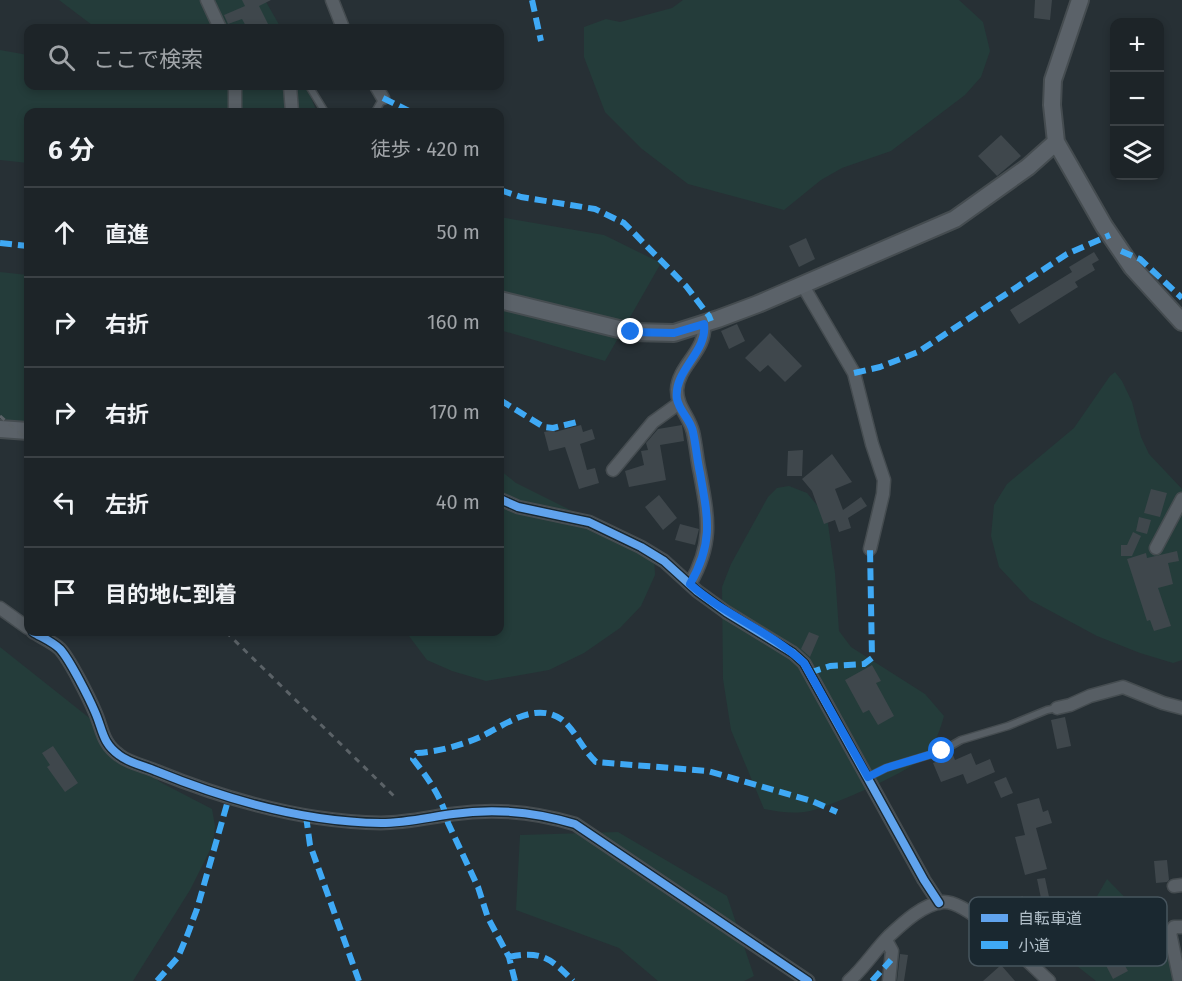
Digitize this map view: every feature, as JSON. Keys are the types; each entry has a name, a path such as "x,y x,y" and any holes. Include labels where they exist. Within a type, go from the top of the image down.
{"street":[{"path":"207,0 218,24"},
{"path":"332,0 341,24"},
{"path":"1080,0 1053,80 1052,105 1056,142 1104,226 1132,267 1182,322"},
{"path":"235,90 235,108"},
{"path":"290,90 292,108"},
{"path":"378,90 382,98"},
{"path":"504,301 631,332 674,333 758,304 955,219 1019,174 1056,142"},
{"path":"802,284 854,374 884,480 885,488 870,549"},
{"path":"690,584 705,550 708,531 707,512 693,431 678,404 677,386 703,340 704,324"},
{"path":"613,470 653,422 678,404"},
{"path":"0,429 24,431"},
{"path":"1156,548 1182,499"},
{"path":"504,501 518,507 597,525 641,547 664,561 726,612 793,653 804,663 939,903"},
{"path":"0,608 24,625"},
{"path":"40,636 60,648 88,697 105,743 120,756 176,779 239,800 297,815 382,823 456,813 511,812 555,818 575,824 808,981"},
{"path":"1057,708 1123,687 1182,708"},
{"path":"849,981 886,940 921,910 947,902 969,913"},
{"path":"1180,981 1170,933 1174,927 1182,927"},
{"path":"886,940 892,951 889,981"},
{"path":"1032,966 1048,981"}],"lane":[{"path":"311,90 323,108"},
{"path":"377,108 382,98"},
{"path":"868,777 886,768 942,751 969,737 1057,708"}],"green space":[{"path":"59,0 265,0 279,24 91,24"},
{"path":"683,0 959,0 983,22 990,51 981,77 965,95 891,151 842,168 821,180 784,210 688,184 642,149 605,112 584,57 584,27 606,19 620,22 672,8"},
{"path":"0,50 24,54 24,90 308,90 315,108 24,108 24,163 0,160"},
{"path":"504,218 604,235 661,263 605,361 504,331"},
{"path":"0,272 24,275 24,425 0,417"},
{"path":"1115,372 1132,402 1141,437 1149,454 1182,489 1182,660 1173,663 1097,636 1030,600 999,567 991,536 994,505 1007,484 1074,428"},
{"path":"504,473 516,483 654,552 655,575 641,606 620,628 584,653 549,670 486,681 452,671 427,660 409,636 504,636"},
{"path":"789,486 807,493 827,517 835,573 839,631 851,647 925,694 944,716 933,745 919,761 890,778 853,795 821,808 798,812 764,809 731,730 723,679 722,587 731,564 768,497 777,488"},
{"path":"0,647 97,724 124,753 160,782 212,809 215,826 213,844 190,890 133,981 0,981"},
{"path":"618,832 727,896 754,976 744,981 658,981 619,948 516,910 520,835"},
{"path":"1107,879 1125,897 1097,897"},
{"path":"1167,941 1182,956 1182,981 1096,981 1077,966 1167,966"}],"building":[{"path":"242,0 271,0 259,6 268,24 245,24 242,19 228,24 224,15 245,6"},
{"path":"1035,0 1052,0 1050,20 1034,18"},
{"path":"1001,135 1021,156 997,176 978,156"},
{"path":"806,238 815,259 799,267 789,246"},
{"path":"1094,252 1099,260 1092,264 1095,270 1075,282 1078,287 1019,324 1010,310 1072,272 1069,267"},
{"path":"737,324 745,341 729,349 721,331"},
{"path":"770,333 802,366 785,382 768,365 760,372 745,358"},
{"path":"581,425 583,432 592,429 595,439 580,444 587,470 595,468 599,483 579,489 565,447 549,451 544,432 554,430 555,432"},
{"path":"682,425 684,441 660,445 666,480 629,487 625,471 644,465 641,451 648,450 646,443 658,429"},
{"path":"803,450 802,476 787,476 788,451"},
{"path":"832,454 852,482 835,489 843,510 861,497 867,506 848,518 851,528 839,532 835,520 824,524 812,491 802,479"},
{"path":"1151,489 1167,493 1160,517 1144,513"},
{"path":"659,495 677,518 663,530 645,507"},
{"path":"1139,517 1151,520 1147,534 1136,531"},
{"path":"680,524 699,529 695,545 675,540"},
{"path":"1133,532 1141,536 1132,556 1121,556 1121,545 1127,545"},
{"path":"1177,551 1179,561 1168,563 1173,584 1158,588 1171,626 1154,631 1150,620 1147,621 1127,559 1146,553 1147,558"},
{"path":"809,632 819,636 810,657 801,649"},
{"path":"872,665 881,681 876,683 894,716 878,725 869,710 863,713 845,680"},
{"path":"1065,717 1071,746 1057,749 1051,720"},
{"path":"53,746 78,783 65,792 47,767 50,765 42,753"},
{"path":"971,753 976,765 990,759 995,772 967,784 963,774 941,782 933,763 953,755 955,760"},
{"path":"1006,777 1013,793 1001,798 994,782"},
{"path":"1039,798 1043,812 1048,810 1052,823 1036,828 1047,869 1025,875 1015,837 1025,835 1017,804"},
{"path":"1167,860 1169,880 1156,883 1154,861"},
{"path":"1045,878 1049,897 1041,897 1037,879"},
{"path":"900,954 908,955 904,981 897,981"},
{"path":"1002,966 1015,981 983,981"},
{"path":"1106,966 1125,966 1128,971 1113,979"}],"railway":[{"path":"0,416 24,437"},
{"path":"230,636 396,798"}],"marked path":[{"path":"532,0 541,41"},
{"path":"383,98 403,108"},
{"path":"504,191 521,197 595,209 624,223 686,286 711,321"},
{"path":"854,373 880,367 918,352 1067,254 1110,235"},
{"path":"0,243 24,246"},
{"path":"1121,251 1140,259 1182,298"},
{"path":"504,402 544,427 553,428 577,422"},
{"path":"809,673 830,666 864,664 872,658 870,549"},
{"path":"515,981 509,957 488,918 478,887 448,823 439,797 413,759 417,753 441,750 465,743 519,717 540,713 551,714 566,723 596,762 708,771 812,801 837,812"},
{"path":"157,981 178,957 187,936 229,797"},
{"path":"306,816 310,845 359,981"},
{"path":"509,957 530,955 545,958 559,967 573,981"},
{"path":"872,981 891,960"}],"cycle path":[{"path":"504,501 518,507 589,522 641,547 664,561 697,591 726,612 793,653 804,663 939,903"},
{"path":"40,636 54,644 64,654 95,712 106,741 113,750 127,760 238,800 323,819 390,823 468,812 499,811 530,814 575,824 808,981"}],"route":[{"path":"631,332 674,333 704,324 703,340 677,386 677,401 693,431 707,512 708,531 705,550 690,584 726,612 793,653 804,663 868,777 886,768 942,751"}]}
